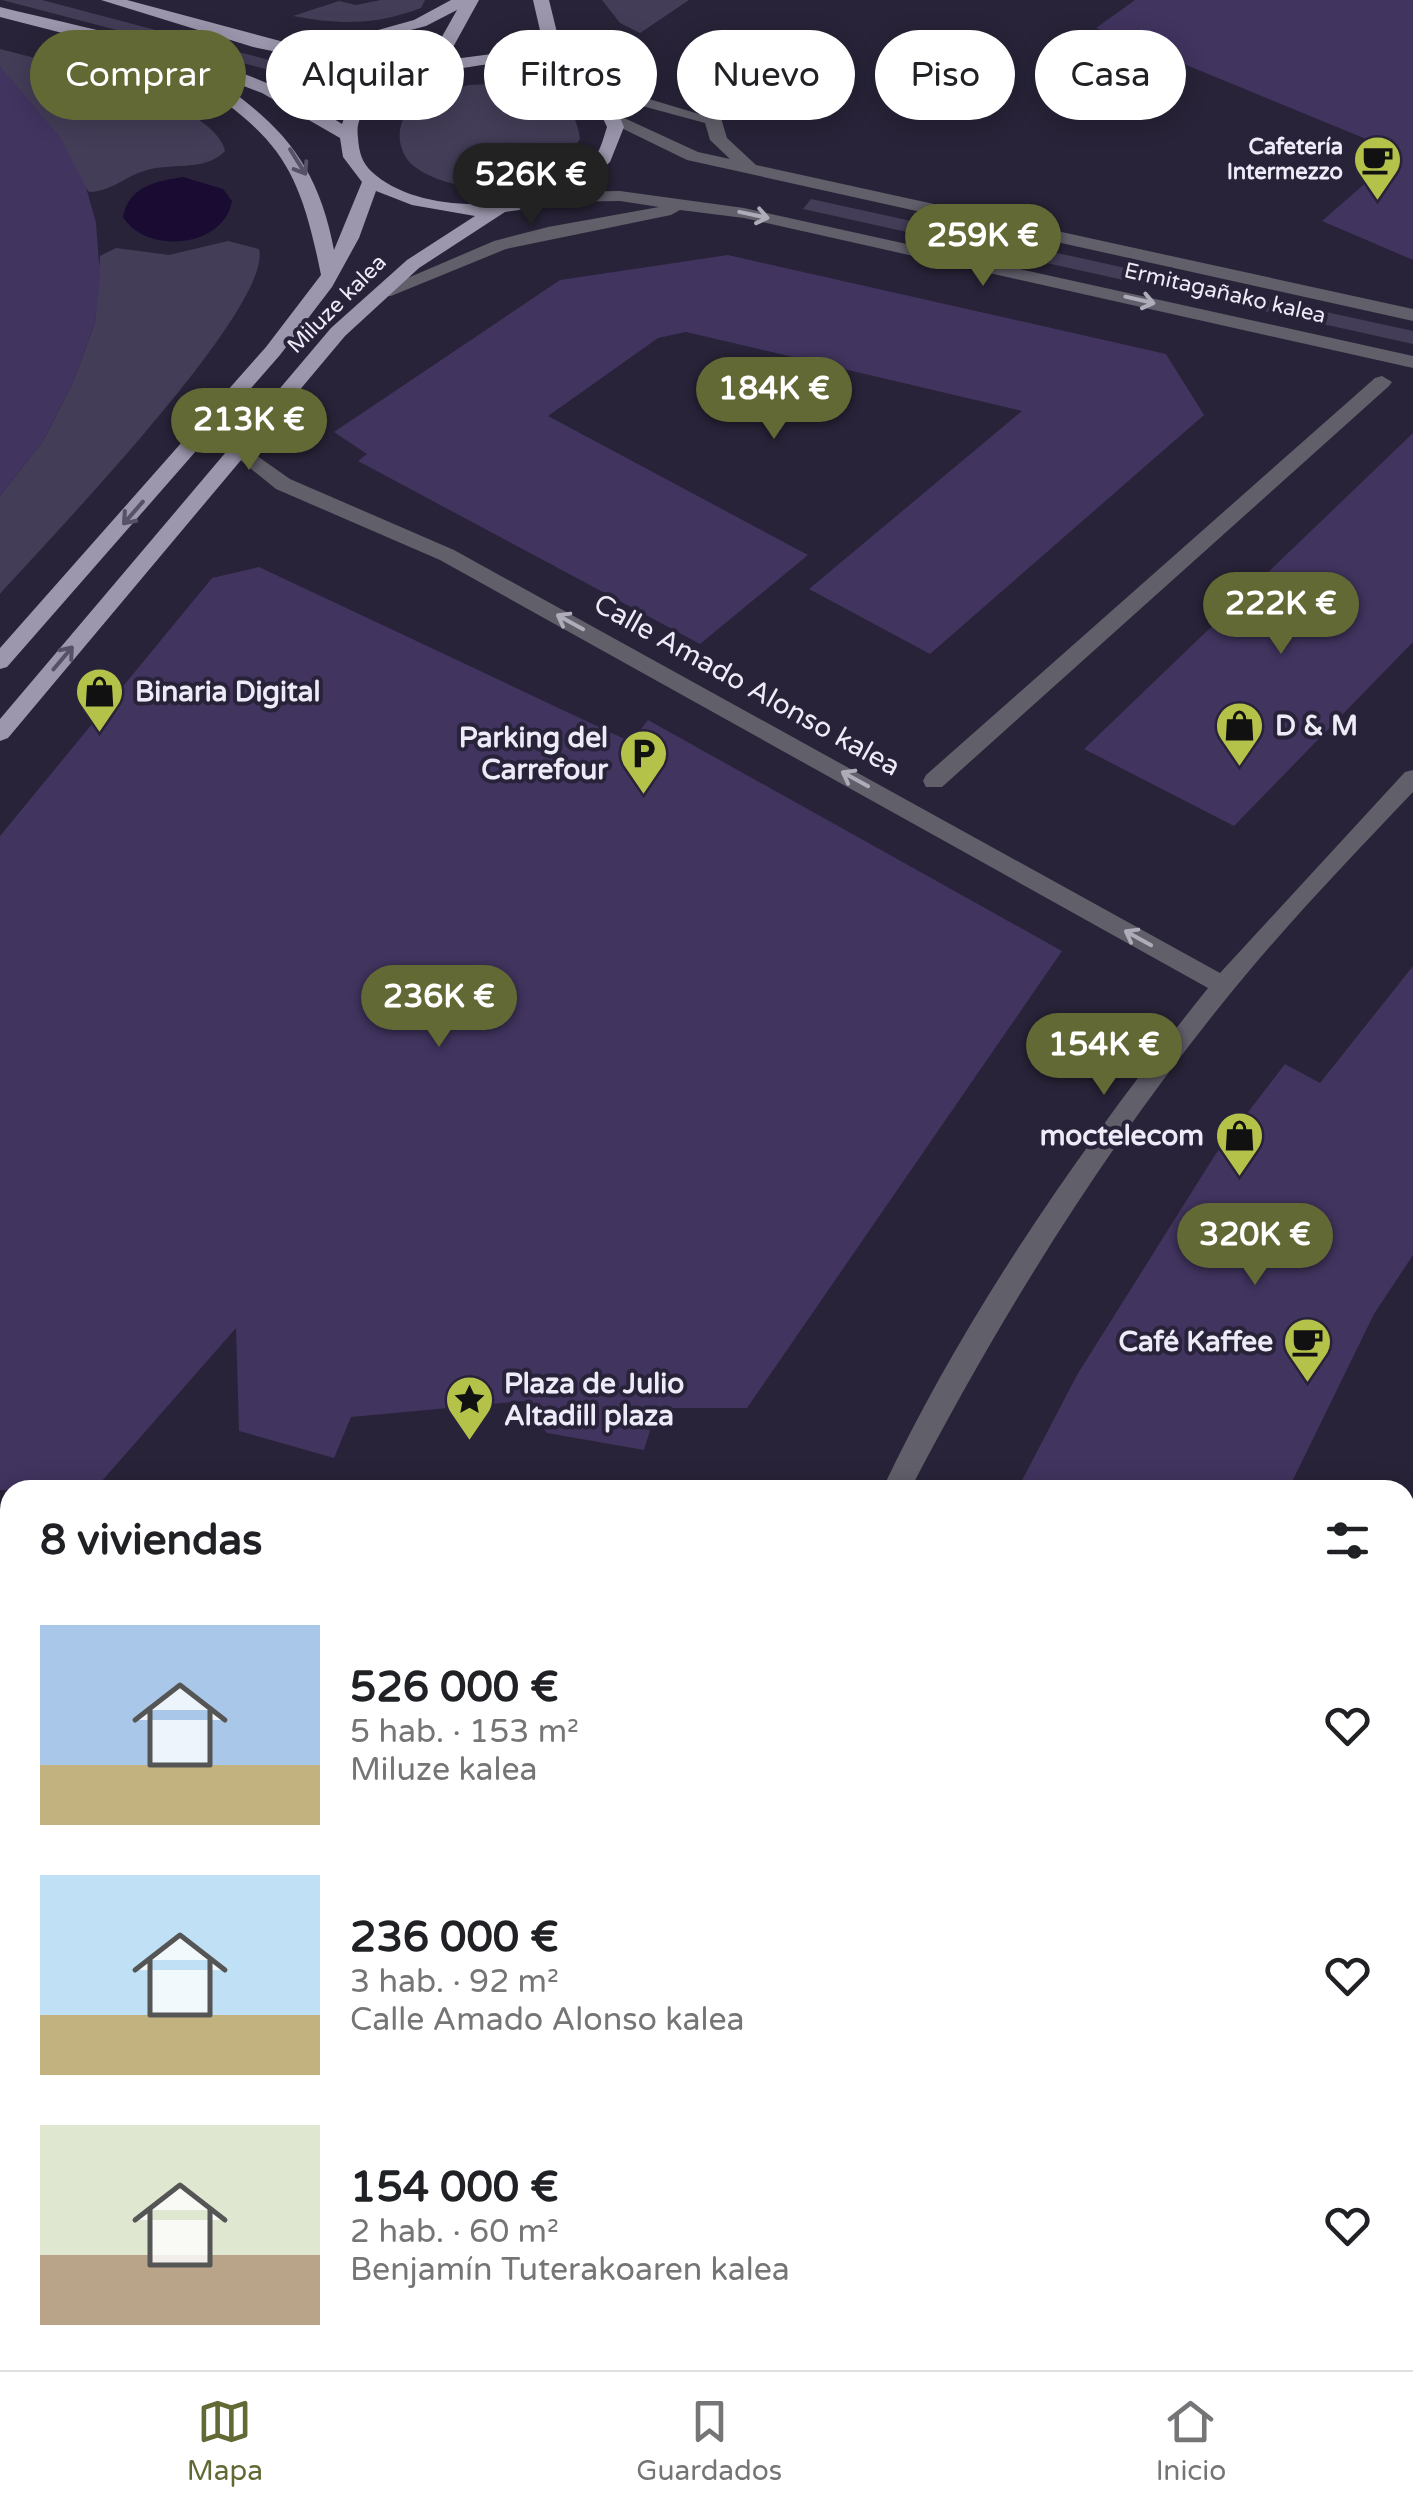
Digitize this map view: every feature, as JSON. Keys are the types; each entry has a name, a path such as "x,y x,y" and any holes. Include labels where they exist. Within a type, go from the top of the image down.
{"main road":[{"path":"109,0 128,2 266,45"},
{"path":"396,30 420,24 467,0"},
{"path":"450,30 467,0"},
{"path":"542,0 549,30"},
{"path":"0,12 66,30"},
{"path":"246,81 321,114 347,135"},
{"path":"246,108 278,135 298,160 310,184 330,275"},
{"path":"352,120 347,135 352,159 371,181 427,205 498,209 553,197 588,178 610,156 616,120"},
{"name":"Miluze kalea","path":"0,662 273,351 330,275 350,238 371,181"},
{"name":"Miluze kalea","path":"0,733 338,332 414,264 498,209"}],"street":[{"name":"Ermitagañako kalea","path":"616,120 693,156 1413,315"},
{"path":"713,120 719,140 751,170"},
{"name":"Ermitagañako kalea","path":"553,197 620,196 694,206 897,246 1413,362"},
{"path":"384,292 500,245 548,232 694,206"},
{"path":"934,781 1382,382"},
{"name":"Calle Amado Alonso kalea","path":"238,448 282,484 465,565 1223,986"},
{"path":"901,1480 956,1372 1073,1186 1223,986 1413,778"}],"shaded area":[{"path":"2,0 42,0 156,30 116,30"},
{"path":"381,0 425,0 421,8 373,20 342,22 293,16 339,1 356,5"},
{"path":"602,0 689,0 644,30 620,23"},
{"path":"0,49 30,57 30,103 17,89 0,75"},
{"path":"246,54 266,59 266,69 246,64"},
{"path":"484,85 484,120 575,120 580,139 566,156 526,179 480,186 435,178 407,159 400,128 403,120 464,120 464,86"},
{"path":"43,120 197,120 215,133 225,151 207,162 152,169 89,192"},
{"path":"183,177 223,189 232,201 226,217 215,229 200,237 165,241 134,229 123,217 137,192"},
{"path":"811,199 1413,331 1413,344 803,209"},
{"path":"228,241 259,249 254,278 231,320 153,423 0,594 0,496 43,441 73,382 95,323 100,256 116,248 169,255"}],"building":[{"path":"1135,0 1413,0 1413,260 1322,221 1400,153 1186,65 1186,30 1096,28"},
{"path":"0,66 30,102 30,120 46,120 60,137 86,187 96,223 100,277 95,323 73,382 43,441 0,496"},
{"path":"728,255 1166,354 1204,415 930,654 809,589 1022,411 686,332 658,338 548,416 808,555 700,644 358,461 367,454 334,432 560,280"},
{"path":"1413,433 1413,642 1234,826 1084,749"},
{"path":"259,567 631,742 648,720 1062,951 747,1408 657,1408 644,1450 547,1433 523,1401 351,1417 334,1458 239,1431 236,1328 103,1480 0,1480 0,836 212,578"},
{"path":"1413,966 1413,1255 1374,1314 1293,1480 1022,1480 1077,1375 1215,1155 1285,1064 1320,1083"}],"place":[{"name":"Cafetería Intermezzo","path":"1378,202"},
{"name":"Binaria Digital","path":"100,734"},
{"name":"D & M","path":"1240,768"},
{"name":"Parking del Carrefour","path":"643,796"},
{"name":"moctelecom","path":"1239,1178"},
{"name":"Café Kaffee","path":"1308,1384"},
{"name":"Plaza de Julio Altadill plaza","path":"469,1442"}]}
